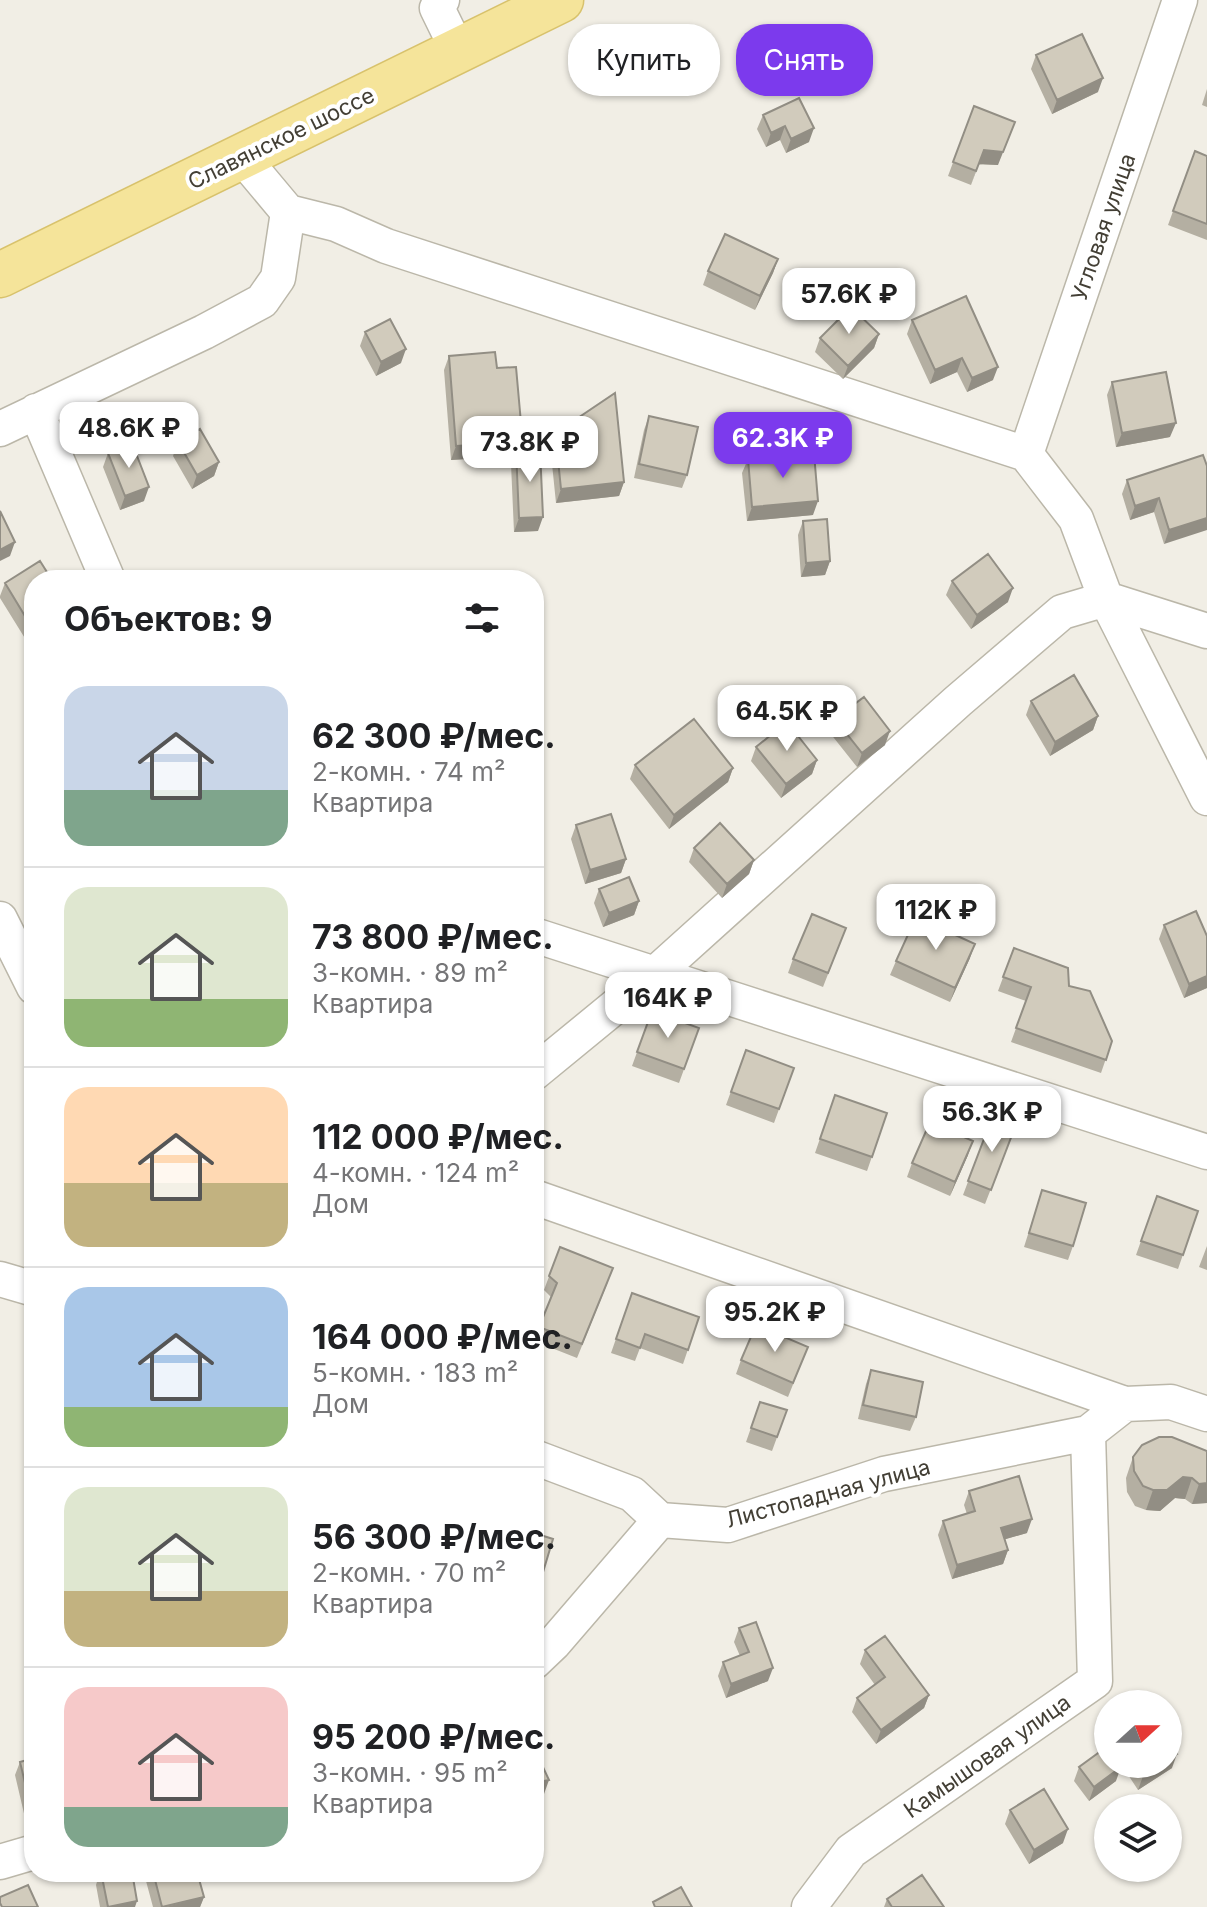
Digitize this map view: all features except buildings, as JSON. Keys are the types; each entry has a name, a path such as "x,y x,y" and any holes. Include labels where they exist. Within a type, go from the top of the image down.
{"main road":[{"name":"Славянское шоссе","path":"0,275 561,0"}],"street":[{"path":"442,0 437,8 458,51"},
{"name":"Угловая улица","path":"1026,454 1180,0"},
{"path":"242,157 288,212 336,224 386,246 1026,454 1076,519 1106,599 1207,798"},
{"path":"0,429 262,301 278,278 288,212"},
{"path":"36,411 104,570"},
{"path":"544,1065 656,973 958,701 1062,612 1106,599 1207,631"},
{"path":"0,919 24,967"},
{"path":"544,938 1207,1152"},
{"path":"544,1201 1125,1404 1171,1402 1207,1414"},
{"path":"0,1279 24,1286"},
{"name":"Листопадная улица","path":"660,1520 728,1525 884,1474 1088,1433 1125,1404"},
{"name":"Камышовая улица","path":"809,1907 851,1851 1095,1681 1088,1433"},
{"path":"544,1461 632,1494 660,1520 544,1652"},
{"path":"0,1862 24,1855"}]}
